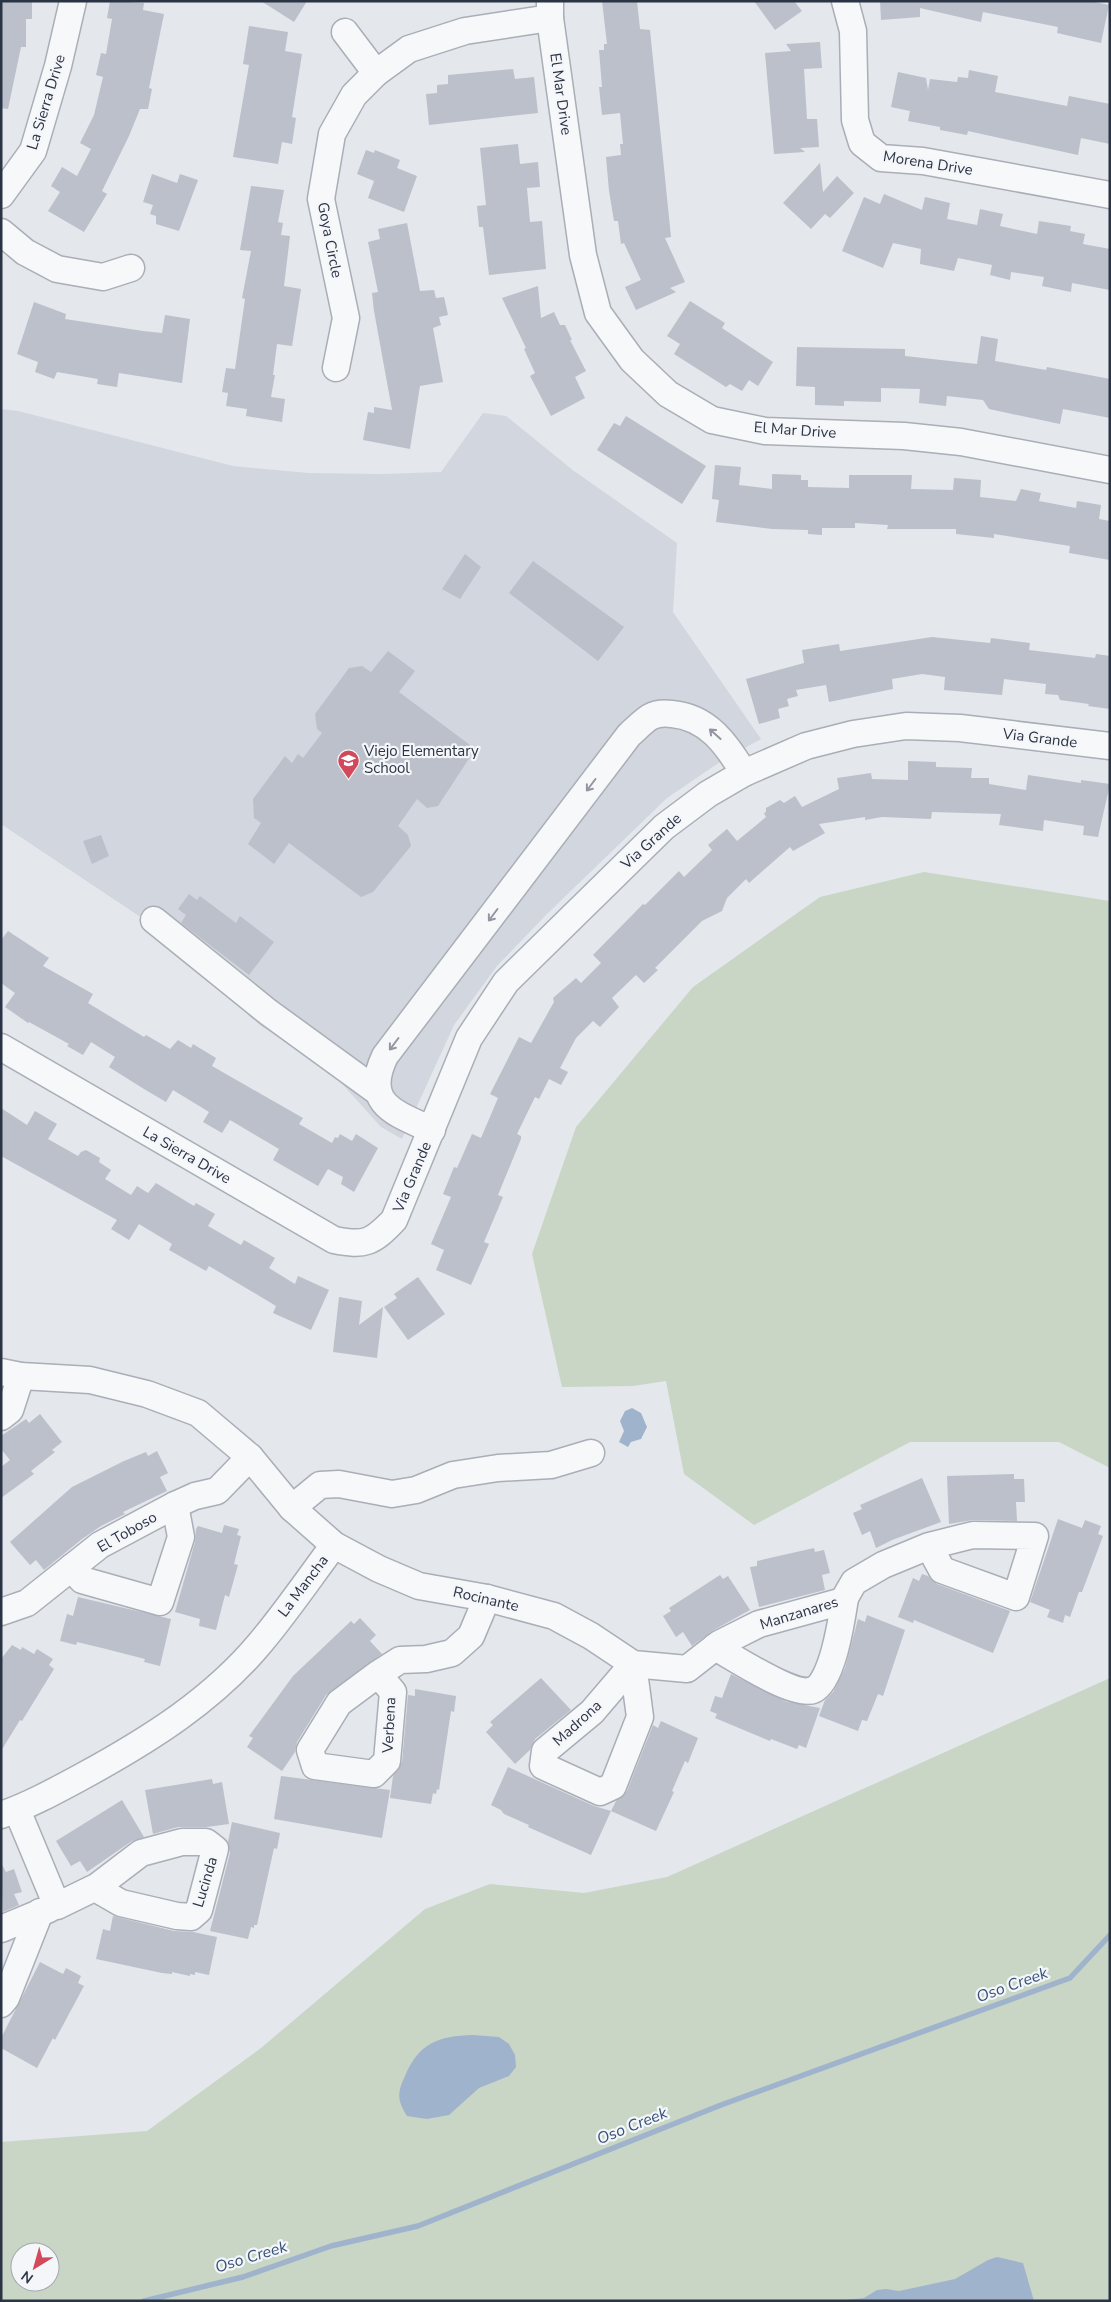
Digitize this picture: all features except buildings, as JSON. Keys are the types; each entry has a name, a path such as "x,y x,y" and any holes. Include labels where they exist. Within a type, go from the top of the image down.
{"street":[{"name":"La Sierra Drive","path":"1,195 33,151 58,66 73,1"},
{"name":"Morena Drive","path":"845,1 853,31 856,120 862,143 881,158 923,161 1110,195"},
{"name":"Goya Circle","path":"336,368 346,318 321,199 332,134 354,95 376,73 408,49 465,31 550,9"},
{"name":"El Mar Drive","path":"550,9 584,255 598,313 632,360 668,394 712,420 766,431 904,436 961,442 1110,470"},
{"path":"345,32 376,73"},
{"path":"1,232 25,252 57,269 103,276 130,268"},
{"path":"432,1130 388,1108 382,1102 378,1092 379,1068 385,1056 629,735 650,717 660,713 687,716 701,722 716,734 730,749 744,773"},
{"name":"Via Grande","path":"378,1238 394,1220 469,1038 506,982 664,827 708,794 744,773 806,746 853,734 906,726 960,728 1110,746"},
{"path":"154,920 268,1012 378,1092"},
{"name":"La Sierra Drive","path":"1,1047 334,1240 356,1244 378,1238"},
{"path":"1,1417 10,1410 11,1374"},
{"name":"La Mancha","path":"9,1812 117,1757 167,1726 216,1688 261,1642 334,1545 292,1508 250,1457 198,1413 147,1394 90,1380 11,1374"},
{"path":"292,1508 320,1485 339,1484 392,1494 416,1490 453,1475 498,1468 551,1465 591,1453"},
{"name":"El Toboso","path":"2,1616 27,1603 100,1545 175,1505 195,1496 216,1491 250,1457"},
{"path":"72,1567 82,1580 160,1602 181,1537 175,1505"},
{"name":"Rocinante","path":"334,1545 379,1569 419,1586 487,1598 554,1616 591,1636 633,1664"},
{"name":"Manzanares","path":"633,1664 687,1669 716,1647 759,1624 843,1602 854,1582 883,1565 929,1546"},
{"path":"378,1674 400,1660 426,1659 452,1653 471,1636 487,1598"},
{"path":"716,1647 765,1676 800,1691 813,1690 823,1681 839,1638 845,1598"},
{"name":"Madrona","path":"633,1664 640,1717 613,1786 600,1792 543,1766 546,1751 592,1712 633,1664"},
{"path":"1,2004 6,1998 49,1909 9,1812"},
{"path":"1,1929 95,1888"}],"shaded area":[{"name":"Viejo Elementary School","path":"1,409 18,411 233,466 308,473 382,474 441,472 483,413 506,416 574,471 677,543 673,612 761,739 723,760 667,798 548,913 497,966 454,1025 402,1139 381,1127 327,1067 261,1026 248,1015 251,1007 151,924 1,824"}],"green space":[{"path":"924,872 1110,901 1110,1468 1059,1442 910,1442 754,1525 684,1474 666,1381 633,1386 562,1387 532,1254 576,1127 693,987 820,897"},
{"path":"1110,1678 1110,2301 1,2301 1,2142 147,2131 261,2048 425,1909 490,1884 584,1893 667,1877"}],"water":[{"path":"632,1408 641,1413 647,1427 641,1439 631,1442 628,1447 619,1442 624,1431 620,1421 625,1411"},
{"path":"473,2035 499,2037 509,2044 515,2055 516,2067 509,2076 479,2088 449,2115 427,2119 407,2116 401,2106 399,2092 405,2076 417,2056 423,2049 440,2040"},
{"path":"997,2257 1023,2263 1034,2301 835,2301 864,2298 877,2290 899,2291 955,2279 988,2260"}],"waterway":[{"name":"Oso Creek","path":"144,2301 243,2277 331,2246 418,2226 721,2105 1070,1978 1110,1935"}],"place":[{"name":"Viejo Elementary School","path":"348,779"}]}
